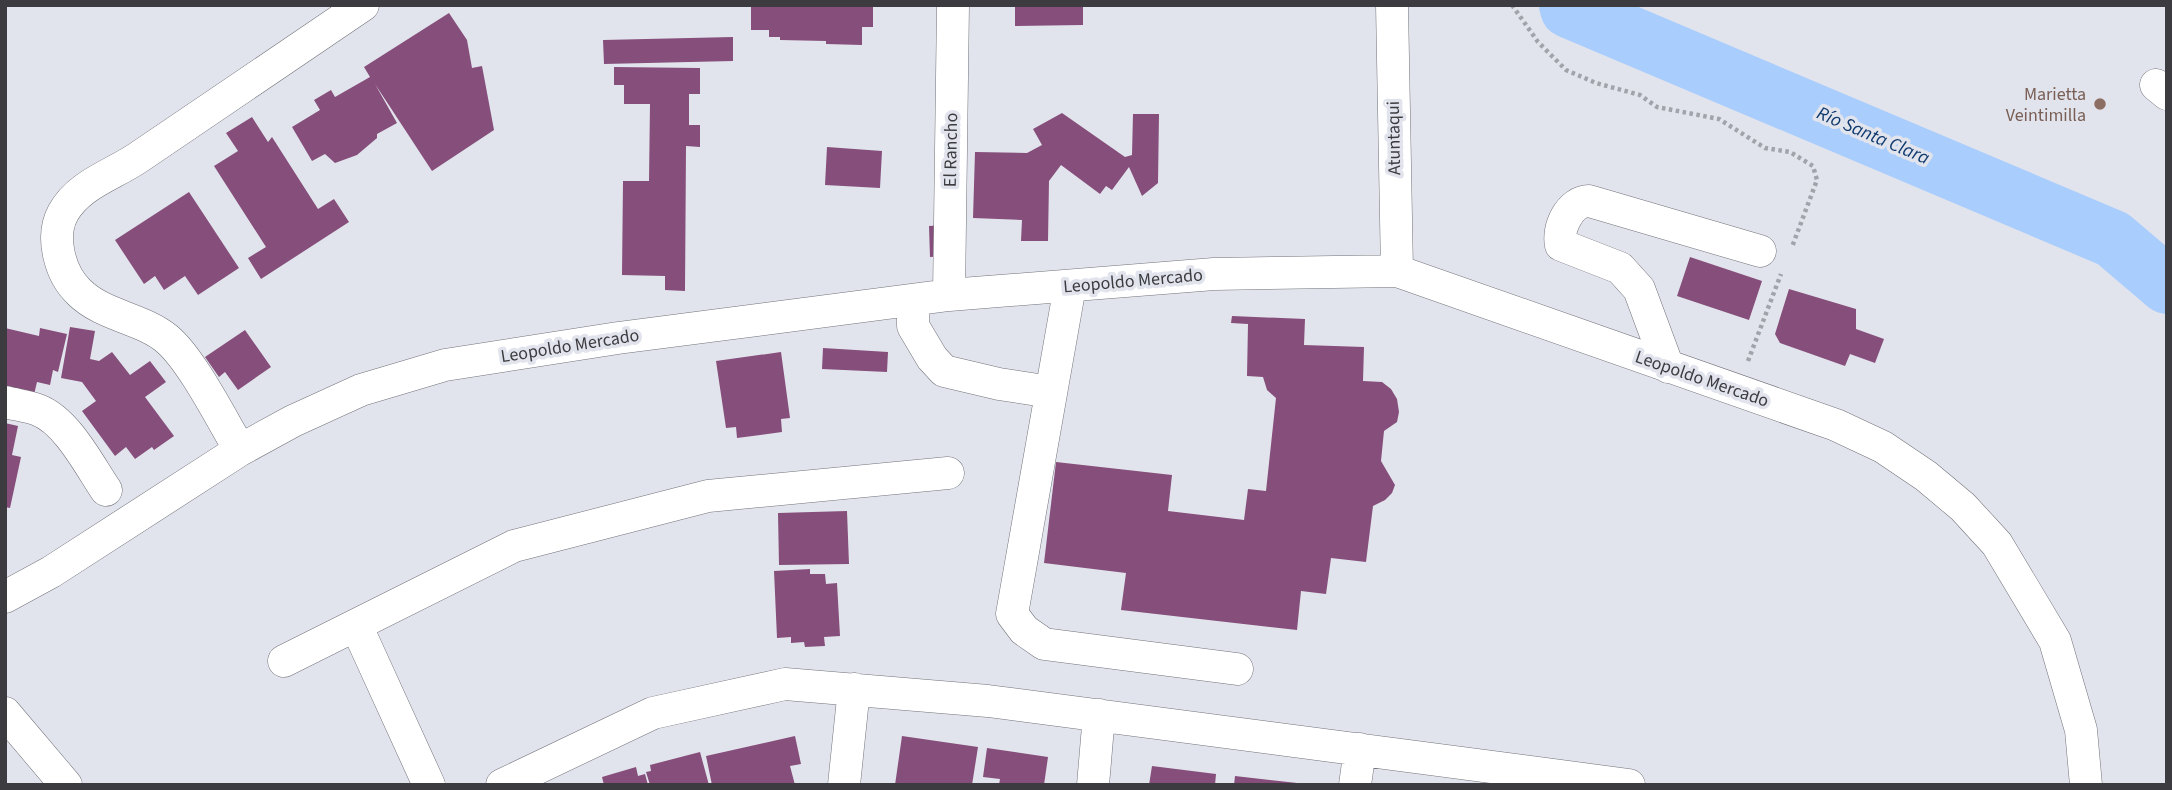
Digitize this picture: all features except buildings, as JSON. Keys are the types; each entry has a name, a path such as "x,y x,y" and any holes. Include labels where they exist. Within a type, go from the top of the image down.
{"street":[{"path":"240,450 187,363 167,339 100,307 78,292 63,269 56,241 58,225 63,212 85,189 133,161 363,5"},
{"name":"El Rancho","path":"949,295 953,5"},
{"name":"Atuntaqui","path":"1392,5 1397,271"},
{"path":"1668,367 1639,289 1631,279 1620,268 1561,246 1559,238 1570,209 1578,203 1589,201 1778,257"},
{"name":"Leopoldo Mercado","path":"5,597 51,572 240,450 293,421 361,390 445,365 618,338 949,295 1213,274 1397,271 1836,425 1883,447 1927,476 1963,507 1997,544 2055,641 2081,730 2086,785"},
{"path":"1070,286 1012,614 1024,629 1044,644 1237,669"},
{"path":"913,300 913,326 932,358 944,371 999,384 1051,392"},
{"path":"5,402 38,410 52,417 65,430 106,490"},
{"path":"284,661 514,546 708,496 948,473"},
{"path":"356,625 429,785"},
{"path":"502,785 653,713 785,684 988,701 1624,784"},
{"path":"844,785 854,689"},
{"path":"5,713 66,785"},
{"path":"1093,785 1100,715"},
{"path":"1355,785 1360,749"}],"path":[{"path":"1512,5 1538,42 1566,70 1596,83 1640,95 1657,107 1719,119 1765,148 1790,152 1813,166 1817,180 1778,257 1737,391"}],"waterway":[{"name":"Río Santa Clara","path":"1568,5 1569,9 2113,239 2167,285"}],"place":[{"name":"Marietta Veintimilla","path":"2100,104"}]}
